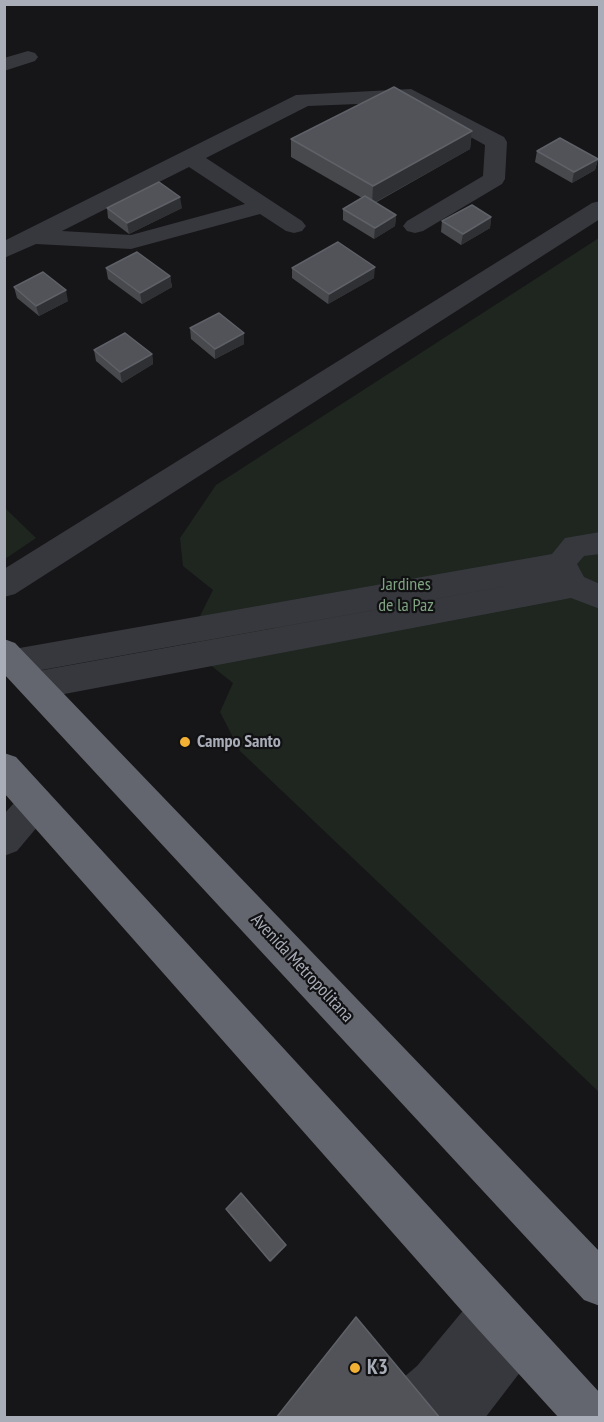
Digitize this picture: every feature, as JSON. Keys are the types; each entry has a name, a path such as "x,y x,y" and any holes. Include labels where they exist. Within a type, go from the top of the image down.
{"highway":[{"name":"Avenida Metropolitana","path":"19,666 600,1284"},
{"path":"4,768 591,1418"}],"street":[{"path":"4,65 28,57"},
{"path":"4,251 304,100 411,95 496,142 494,179 415,226"},
{"path":"190,157 294,226"},
{"path":"33,237 131,242 264,206"},
{"path":"4,585 600,208"},
{"path":"19,666 578,582 565,556 576,546 600,543"},
{"path":"4,840 36,803"},
{"path":"391,1418 505,1324"},
{"path":"455,1418 505,1324"}],"green space":[{"name":"Jardines de la Paz","path":"599,238 599,1092 240,751 220,712 233,683 199,656 193,630 213,590 183,566 180,538 216,485"},
{"path":"5,508 36,538 4,559"}],"building":[{"path":"394,87 472,131 373,186 291,139"},
{"path":"560,138 598,159 574,172 537,151"},
{"path":"159,182 180,197 127,223 107,208"},
{"path":"365,196 396,215 375,228 343,209"},
{"path":"472,205 491,217 463,234 442,221"},
{"path":"338,242 375,267 329,294 292,268"},
{"path":"137,252 170,276 140,293 106,268"},
{"path":"43,272 66,290 36,306 14,287"},
{"path":"219,313 244,333 215,349 190,328"},
{"path":"125,333 152,354 120,372 94,350"},
{"path":"241,1193 286,1245 270,1261 226,1209"},
{"name":"K3","path":"356,1317 440,1418 276,1418"}],"place":[{"name":"Campo Santo","path":"185,742"},
{"name":"K3","path":"355,1368"}]}
